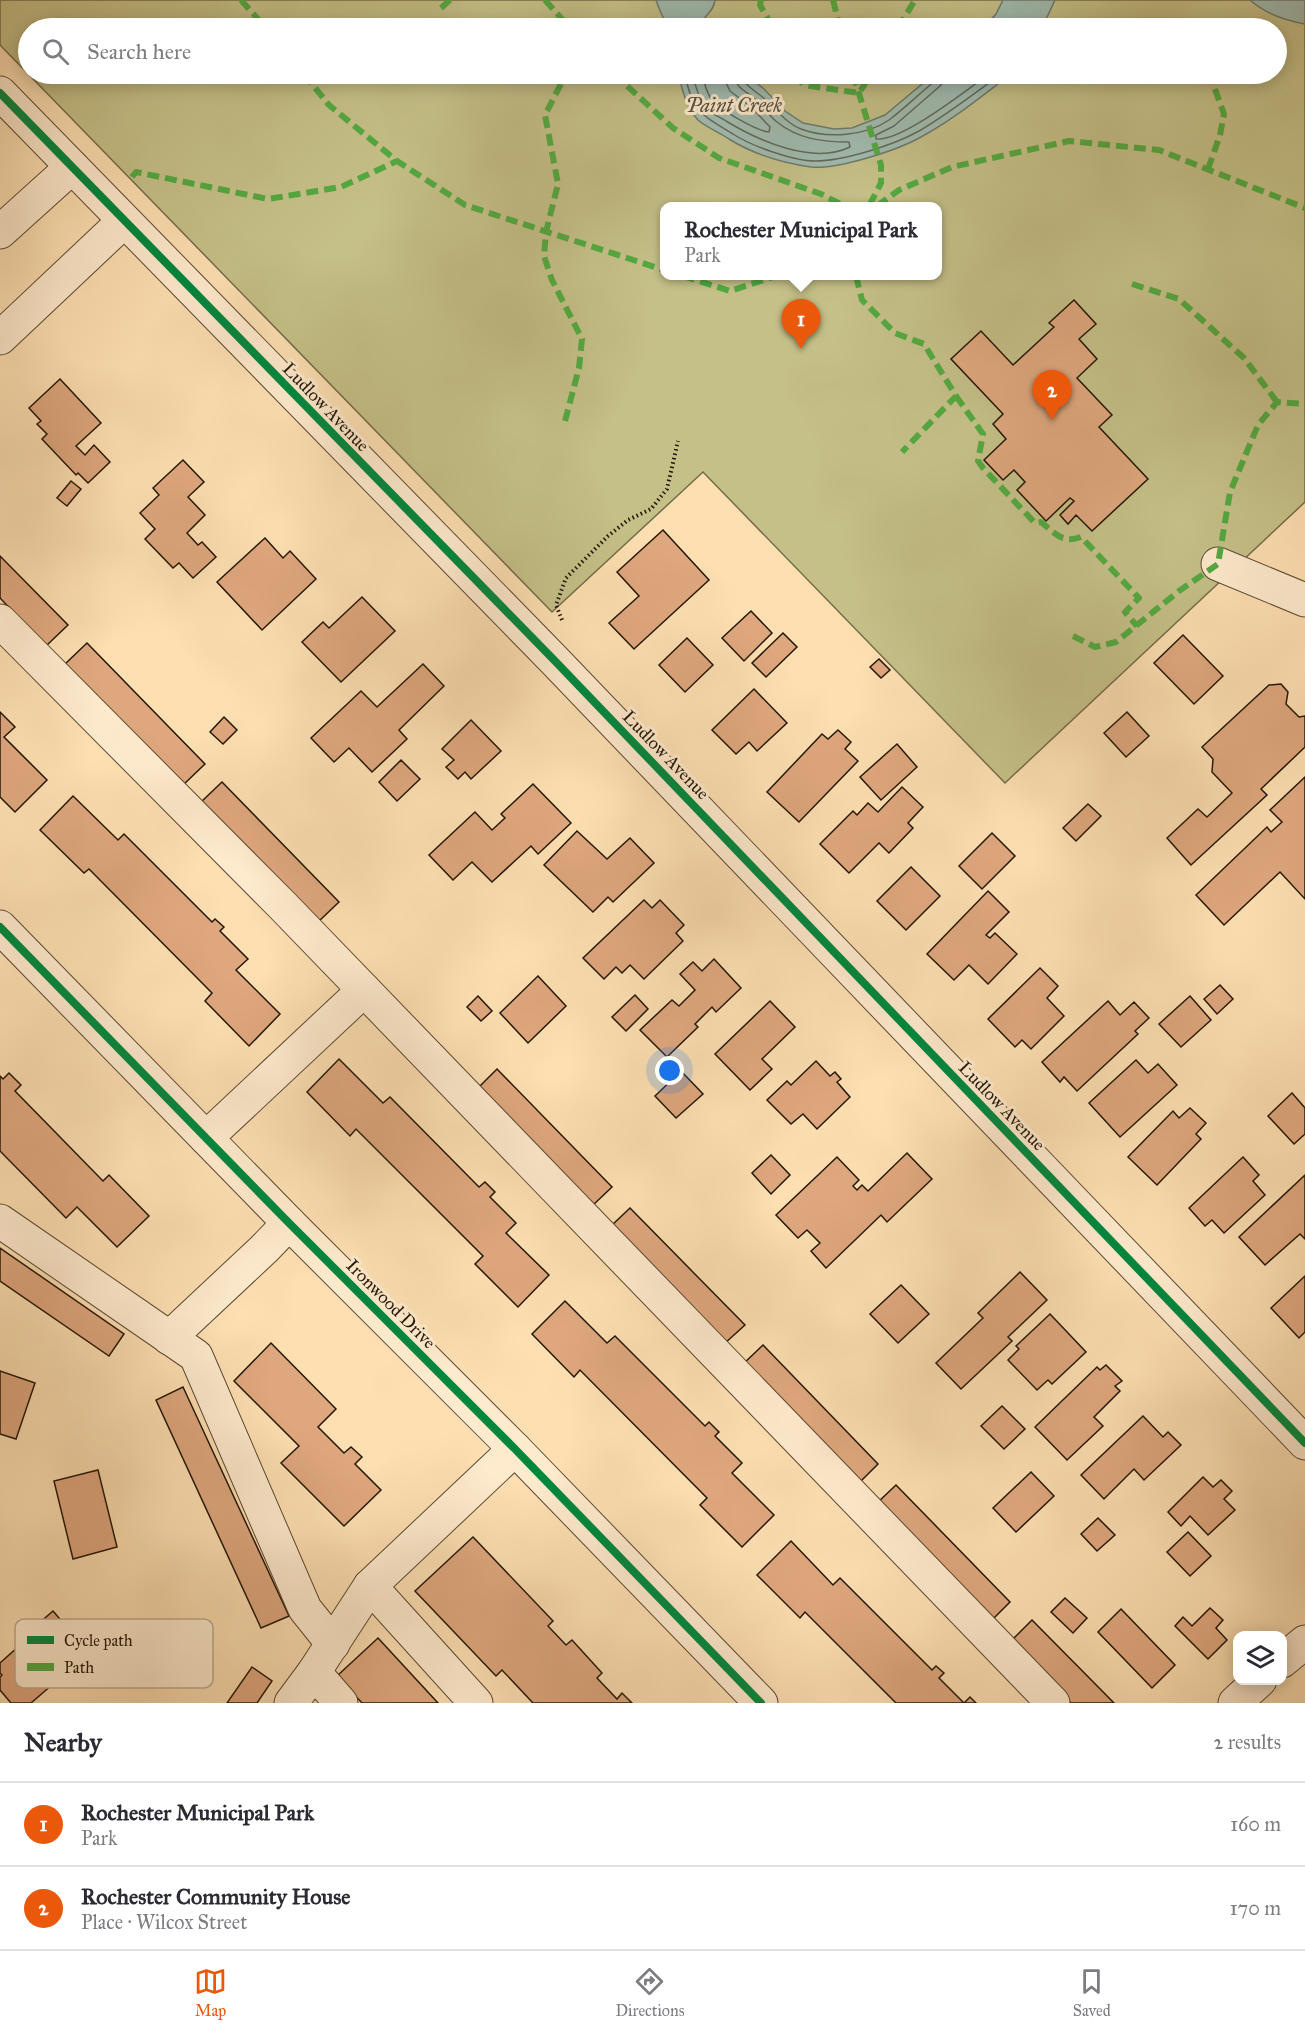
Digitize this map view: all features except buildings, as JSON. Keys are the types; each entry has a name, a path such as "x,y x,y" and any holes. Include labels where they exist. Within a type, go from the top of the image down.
{"street":[{"name":"Ludlow Avenue","path":"0,93 555,661 1305,1443"},
{"path":"0,232 72,167"},
{"path":"0,338 124,220"},
{"path":"1218,564 1305,600"},
{"path":"0,621 275,897 1053,1703"},
{"name":"Ironwood Drive","path":"0,927 288,1223 515,1449 760,1703"},
{"path":"206,1138 364,990"},
{"path":"0,1221 196,1356 304,1609 333,1644"},
{"path":"169,1338 264,1249 288,1223"},
{"path":"291,1703 370,1586 515,1449"},
{"path":"370,1586 476,1703"},
{"path":"1287,1657 1305,1642"},
{"path":"314,1672 341,1703"},
{"path":"1235,1703 1255,1685"}],"path":[{"path":"564,625 556,605 566,578 608,536 628,520 651,509 667,489 678,441"}],"shaded area":[{"path":"0,0 1305,0 1305,502 1005,783 703,472 552,612 38,84 1287,84 1287,18 18,18 18,64 0,45"}],"water":[{"path":"656,0 715,0 704,18 663,17"},
{"path":"1003,0 1055,0 1047,18 992,18"},
{"path":"1250,0 1305,0 1305,24 1290,21 1262,9"},
{"name":"Paint Creek","path":"681,84 758,84 785,111 803,123 834,129 852,128 885,115 922,84 998,84 956,115 911,142 867,158 822,167 800,165 768,157 738,144 698,120"}],"marked path":[{"path":"241,0 257,18"},
{"path":"441,8 450,0"},
{"path":"545,0 561,18"},
{"path":"761,0 760,5 767,18"},
{"path":"833,0 838,18"},
{"path":"904,18 915,0"},
{"path":"312,84 329,105 397,161 465,205 660,269"},
{"path":"561,84 545,115 558,184 546,232 544,256 552,280 582,339 579,368 565,421"},
{"path":"625,84 673,128 719,158 821,194 836,202"},
{"path":"802,84 859,93 865,84"},
{"path":"856,84 881,165 881,183 871,202"},
{"path":"1208,169 1220,135 1224,114 1213,84"},
{"path":"882,202 899,190 952,167 1069,141 1159,150 1305,208"},
{"path":"132,177 136,172 268,199 341,187 397,161"},
{"path":"696,280 730,291 764,280"},
{"path":"857,280 862,300 895,333 924,344 956,396 902,452"},
{"path":"1132,284 1179,299 1244,358 1277,402"},
{"path":"956,396 983,434 978,461 983,468 1035,523 1041,522 1064,538 1081,537 1139,598 1125,612 1137,626"},
{"path":"1073,636 1095,647 1116,642 1179,591 1218,564 1230,492 1258,425 1277,402 1305,404"}],"cycle path":[{"path":"0,93 555,661 1305,1443"},
{"path":"0,927 289,1223 515,1449 761,1703"}],"place":[{"name":"Rochester Municipal Park","path":"801,349"},
{"name":"Rochester Community House","path":"1052,420"}]}
